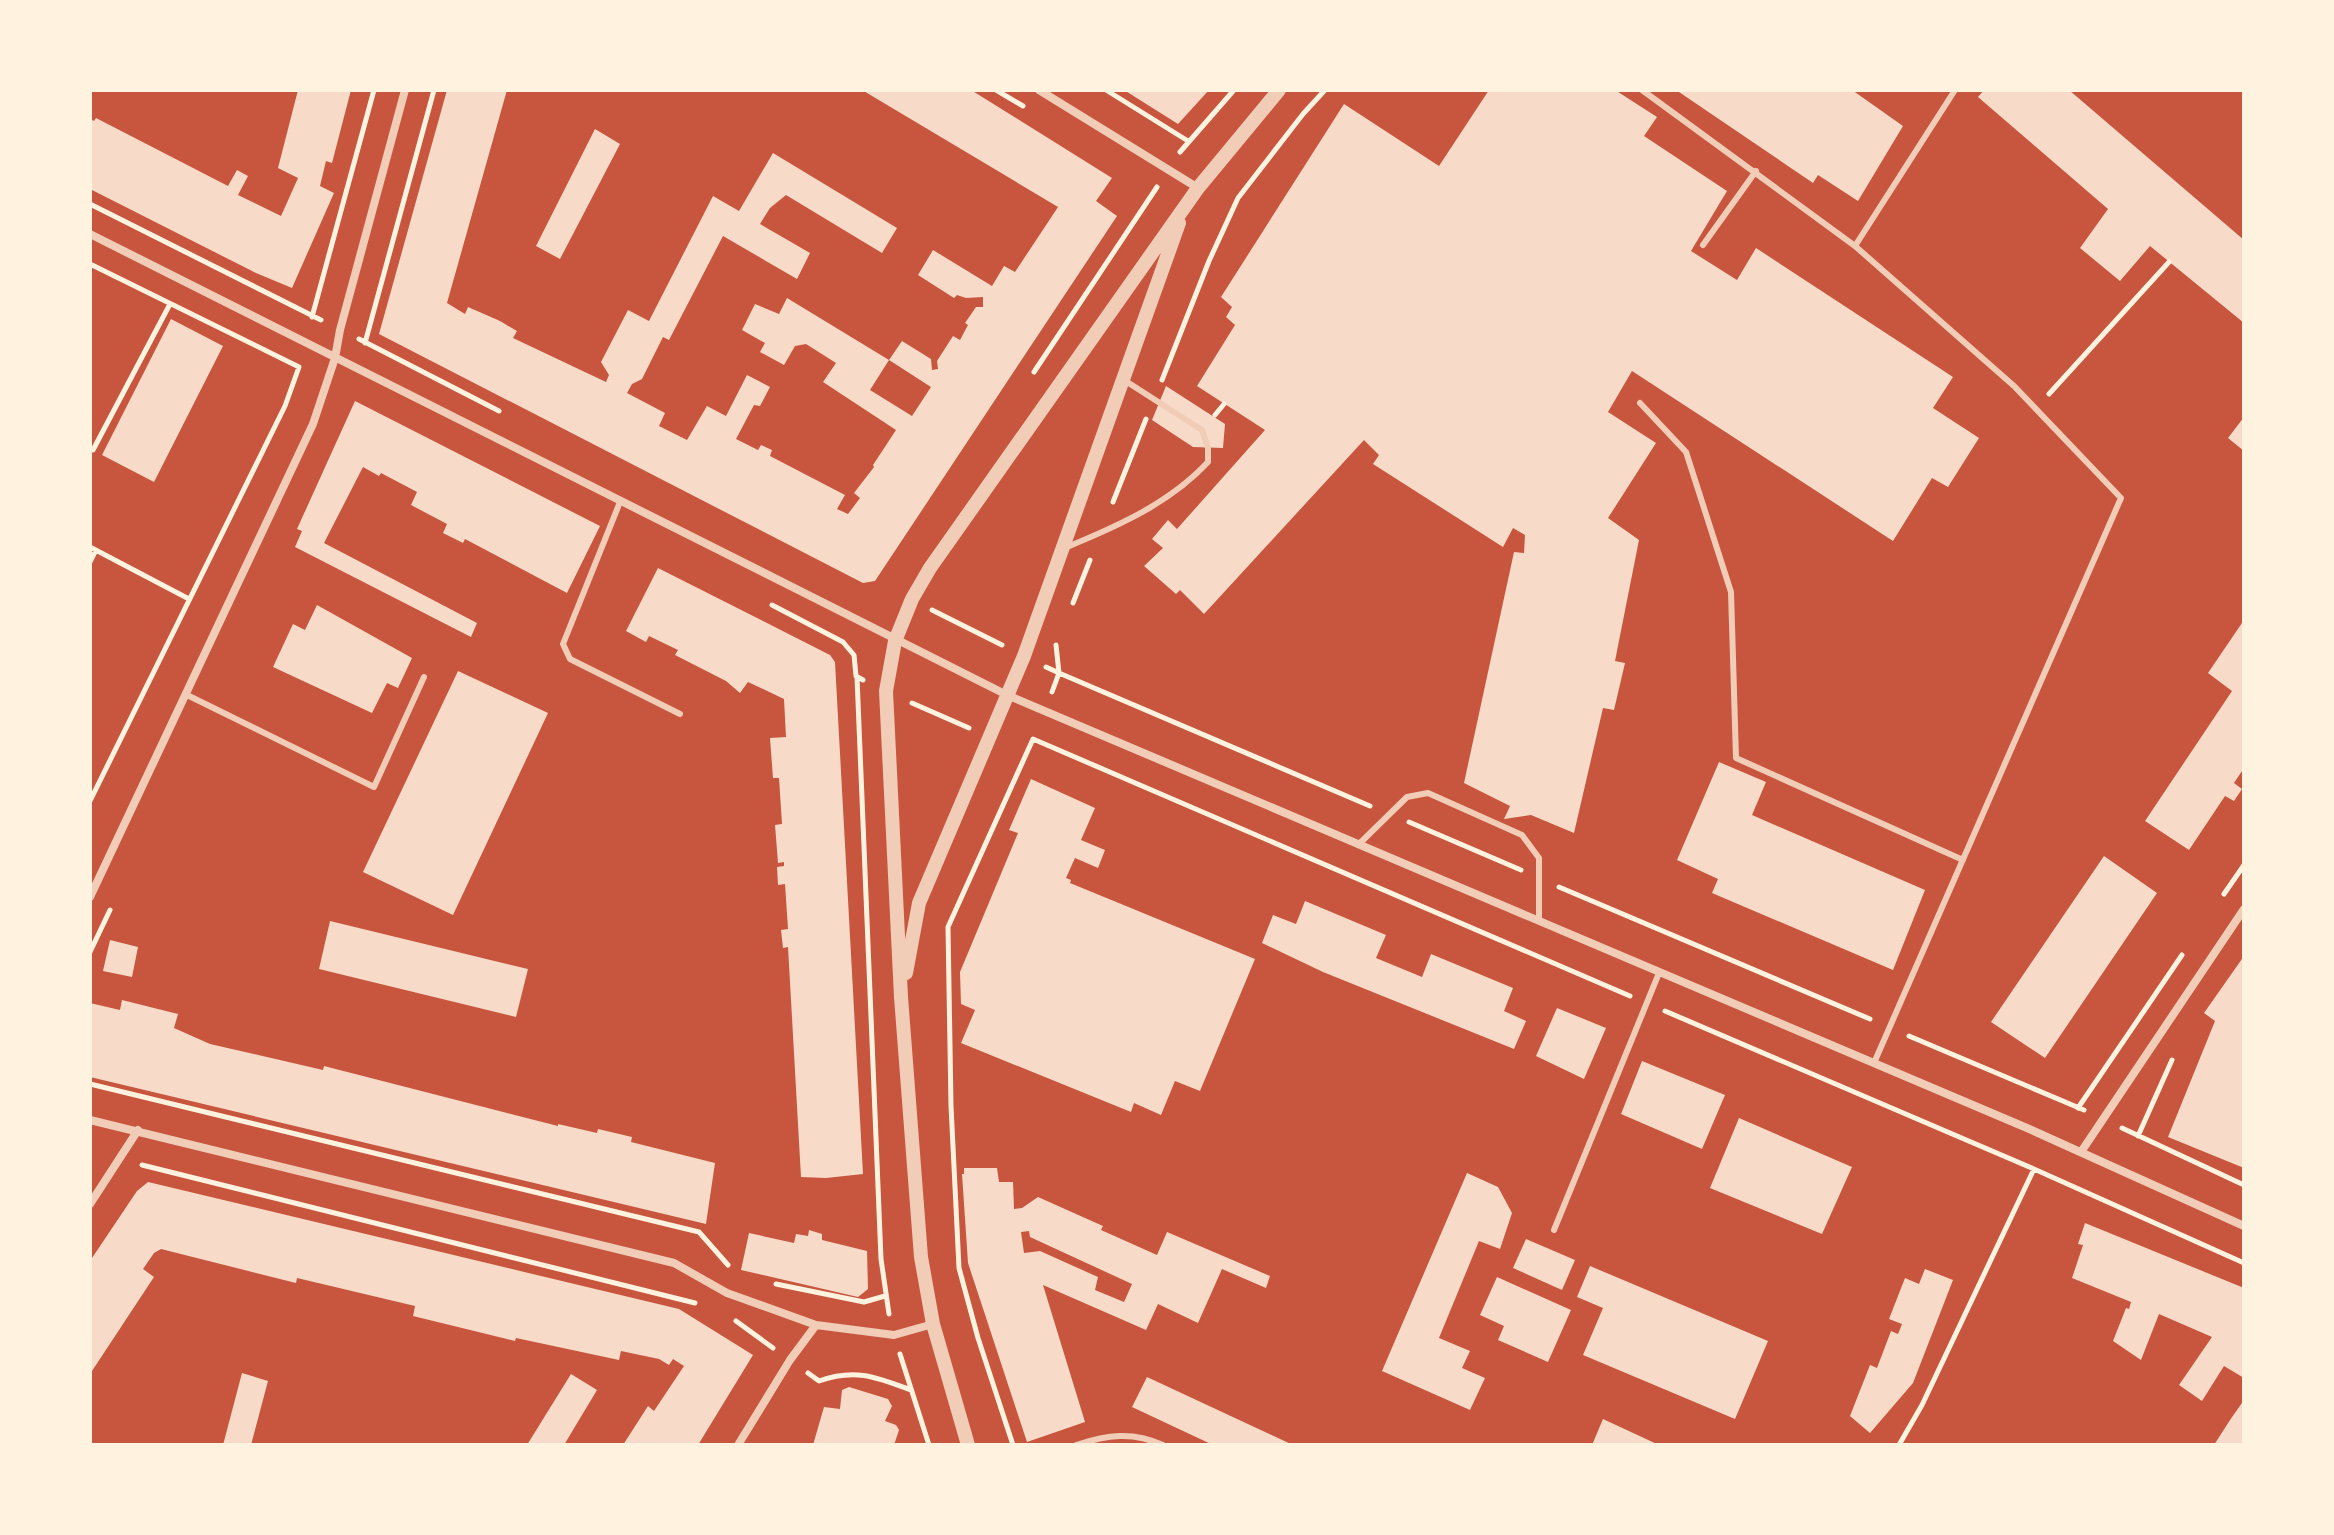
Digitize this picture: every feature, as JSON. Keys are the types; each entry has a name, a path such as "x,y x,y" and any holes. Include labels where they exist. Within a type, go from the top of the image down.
{"street":[{"path":"90,897 313,424 335,358 405,90"},
{"path":"1039,90 1198,188"},
{"path":"968,1445 933,1324 921,1257 901,997 886,691 895,641 912,599 930,568 1198,188 1279,90"},
{"path":"901,997 919,903 1024,656 1185,206"},
{"path":"90,234 1007,695 1874,1063 2244,1226"},
{"path":"2081,1152 2244,909"},
{"path":"90,1120 674,1263 727,1293 816,1325 894,1335 933,1324"},
{"path":"90,1204 138,1130"},
{"path":"738,1445 790,1360 816,1325"}],"lane":[{"path":"1642,90 1855,246 2036,408 2121,498 1874,1063"},
{"path":"1855,246 1955,90"},
{"path":"1703,245 1756,171"},
{"path":"1063,548 1122,524 1187,484 1208,462 1208,448 1202,430 1124,380"},
{"path":"1640,403 1686,452 1731,592 1736,758 1963,860"},
{"path":"620,502 563,644 570,659 680,714"},
{"path":"185,694 374,787 424,677"},
{"path":"1358,845 1407,797 1428,793 1522,835 1539,858 1539,921"},
{"path":"1554,1230 1659,973"},
{"path":"1076,1445 1098,1442 1110,1435 1149,1438 1163,1445"}],"path":[{"path":"1106,90 1188,141"},
{"path":"1032,374 1188,141 1234,90"},
{"path":"1072,604 1209,261 1238,198 1325,90"},
{"path":"2036,408 2169,262"},
{"path":"90,264 299,367 285,406 90,801"},
{"path":"93,450 170,304"},
{"path":"90,562 93,549 189,599"},
{"path":"923,606 1024,656"},
{"path":"1059,673 1056,647 1061,633"},
{"path":"843,642 854,655 856,676 881,1259 894,1335 929,1445"},
{"path":"1040,664 2078,1108 2244,1185"},
{"path":"856,676 869,682"},
{"path":"901,698 975,731"},
{"path":"1013,1445 959,1268 951,1106 948,927 1033,738 2034,1169 2244,1263"},
{"path":"2218,904 2244,865"},
{"path":"2078,1108 2183,955"},
{"path":"90,1084 699,1232 737,1276"},
{"path":"119,1159 702,1304"},
{"path":"1899,1445 1922,1405 2034,1169"},
{"path":"765,1282 864,1302 885,1296"},
{"path":"728,1316 819,1381 842,1373 882,1379 911,1390"}],"building":[{"path":"298,90 351,90 332,163 326,161 320,186 334,193 292,288 90,189 90,119 94,121 96,118 228,186 237,170 248,176 238,195 281,216 298,178 278,168"},
{"path":"447,90 507,90 447,303 465,314 468,307 500,321 517,331 513,338 606,382 609,375 601,362 628,310 649,321 713,196 739,211 773,153 897,228 882,253 786,195 770,208 760,224 810,253 797,279 723,236 669,340 663,337 642,379 632,384 627,393 665,413 659,426 687,440 707,406 726,416 747,375 770,387 760,406 754,405 736,439 758,450 761,445 772,450 770,456 845,495 837,509 848,514 860,498 854,493 896,430 823,382 836,363 806,344 795,346 784,365 760,352 765,343 742,330 755,304 779,314 787,298 889,360 902,341 931,359 932,370 938,369 937,361 953,336 960,340 968,325 965,323 976,307 983,307 983,297 957,295 954,298 918,275 933,250 992,286 1004,266 1015,272 1058,207 862,90 971,90 1112,178 1096,201 1117,216 875,581 863,583 379,334","holes":["889,360 931,387 912,416 870,390"]},
{"path":"1124,90 1209,90 1178,124"},
{"path":"1489,90 1615,90 1657,117 1644,136 1727,191 1691,251 1737,280 1756,248 1953,377 1933,408 1979,438 1948,487 1932,478 1893,541 1632,371 1608,412 1656,443 1608,518 1639,540 1615,661 1625,663 1614,710 1603,708 1574,833 1531,815 1504,819 1510,806 1464,783 1514,552 1524,553 1525,535 1513,528 1503,547 1373,464 1379,455 1364,440 1204,614 1180,590 1176,594 1144,566 1163,548 1152,539 1168,520 1177,529 1265,430 1197,386 1235,325 1226,317 1232,307 1221,297 1344,104 1439,166"},
{"path":"1676,90 1852,90 1903,126 1858,201 1818,175 1813,183"},
{"path":"1984,90 2069,90 2244,240 2244,323 2150,246 2120,281 2080,248 2108,209 1978,97"},
{"path":"595,129 620,144 560,259 536,246"},
{"path":"171,319 223,346 154,482 102,455"},
{"path":"1166,386 1225,424 1223,448 1193,447 1152,420"},
{"path":"355,401 600,526 567,593 465,539 463,543 443,533 447,524 411,505 417,492 363,467 324,543 477,623 471,637 295,547 302,531 297,529"},
{"path":"2244,417 2244,451 2228,438"},
{"path":"658,568 830,655 835,662 863,1174 801,1177 788,947 783,948 781,930 788,929 785,884 778,885 777,867 784,866 784,862 778,863 775,825 782,824 779,778 773,778 770,738 786,737 784,699 748,682 740,693 726,681 675,655 678,650 649,636 646,642 626,631"},
{"path":"317,605 412,658 398,688 387,683 372,713 273,667 293,624 305,630"},
{"path":"2244,620 2244,768 2234,783 2242,789 2234,801 2225,796 2189,850 2145,821 2232,691 2208,673"},
{"path":"458,671 548,713 453,915 363,872"},
{"path":"1719,762 1766,782 1752,815 1925,890 1893,970 1712,893 1718,879 1677,860"},
{"path":"1031,779 1095,808 1081,840 1105,850 1098,868 1075,858 1066,878 1071,880 1070,883 1255,959 1200,1091 1175,1081 1161,1115 1134,1103 1131,1112 961,1043 975,1010 961,1004 960,972 1018,833 1009,830"},
{"path":"2104,856 2157,893 2045,1058 1991,1022"},
{"path":"1305,901 1386,935 1376,958 1422,977 1431,954 1513,988 1504,1011 1526,1021 1514,1049 1323,972 1262,943 1273,915 1296,924"},
{"path":"330,921 528,969 516,1017 319,969"},
{"path":"110,940 138,947 132,977 103,971"},
{"path":"2244,956 2244,1168 2168,1137 2215,1021 2204,1013"},
{"path":"122,1000 178,1014 174,1028 210,1044 323,1070 324,1066 558,1126 597,1133 598,1129 632,1137 631,1142 715,1163 706,1224 90,1077 90,1003 120,1010"},
{"path":"1557,1008 1606,1028 1584,1079 1536,1056"},
{"path":"1642,1061 1725,1095 1702,1149 1621,1114"},
{"path":"1739,1118 1852,1167 1822,1234 1710,1188"},
{"path":"964,1168 997,1168 999,1182 1013,1182 1014,1209 1022,1208 1038,1197 1103,1226 1101,1230 1157,1255 1167,1232 1270,1276 1266,1288 1222,1269 1198,1323 1158,1304 1146,1330 1043,1285 1085,1422 1027,1442 968,1263","holes":["1029,1231 1030,1237 1132,1284 1124,1302 1095,1290 1098,1277 1040,1251 1024,1253 1021,1232"]},
{"path":"1467,1173 1498,1187 1512,1213 1500,1249 1479,1241 1439,1338 1470,1351 1462,1368 1485,1378 1470,1410 1382,1371"},
{"path":"148,1182 679,1309 753,1355 698,1445 623,1445 648,1406 654,1411 684,1366 673,1359 669,1365 659,1359 621,1351 619,1360 516,1338 515,1341 413,1316 415,1306 297,1278 296,1283 161,1249 154,1253 143,1269 154,1277 90,1374 90,1261 137,1191"},
{"path":"2085,1223 2244,1288 2244,1378 2224,1366 2202,1401 2179,1385 2212,1337 2159,1314 2141,1360 2113,1341 2131,1302 2072,1278 2083,1245 2078,1244"},
{"path":"809,1230 822,1234 822,1240 867,1251 868,1289 858,1297 741,1270 749,1233 794,1243 796,1234 808,1236"},
{"path":"1526,1239 1575,1260 1562,1290 1513,1268"},
{"path":"1590,1266 1768,1341 1735,1419 1583,1355 1603,1308 1577,1297"},
{"path":"1925,1269 1953,1280 1913,1383 1870,1433 1850,1416 1870,1365 1877,1368 1891,1331 1898,1334 1902,1324 1889,1319 1905,1278 1919,1284"},
{"path":"1497,1277 1571,1310 1548,1362 1498,1340 1504,1326 1480,1315"},
{"path":"242,1373 268,1381 251,1445 223,1445"},
{"path":"571,1374 597,1390 564,1445 527,1445"},
{"path":"1147,1377 1293,1445 1213,1445 1132,1407"},
{"path":"849,1387 888,1399 892,1406 885,1421 896,1425 899,1430 894,1445 813,1445 824,1407 840,1409 842,1390"},
{"path":"2244,1400 2244,1445 2214,1445 2230,1420"},
{"path":"1603,1419 1659,1445 1592,1445"}]}
